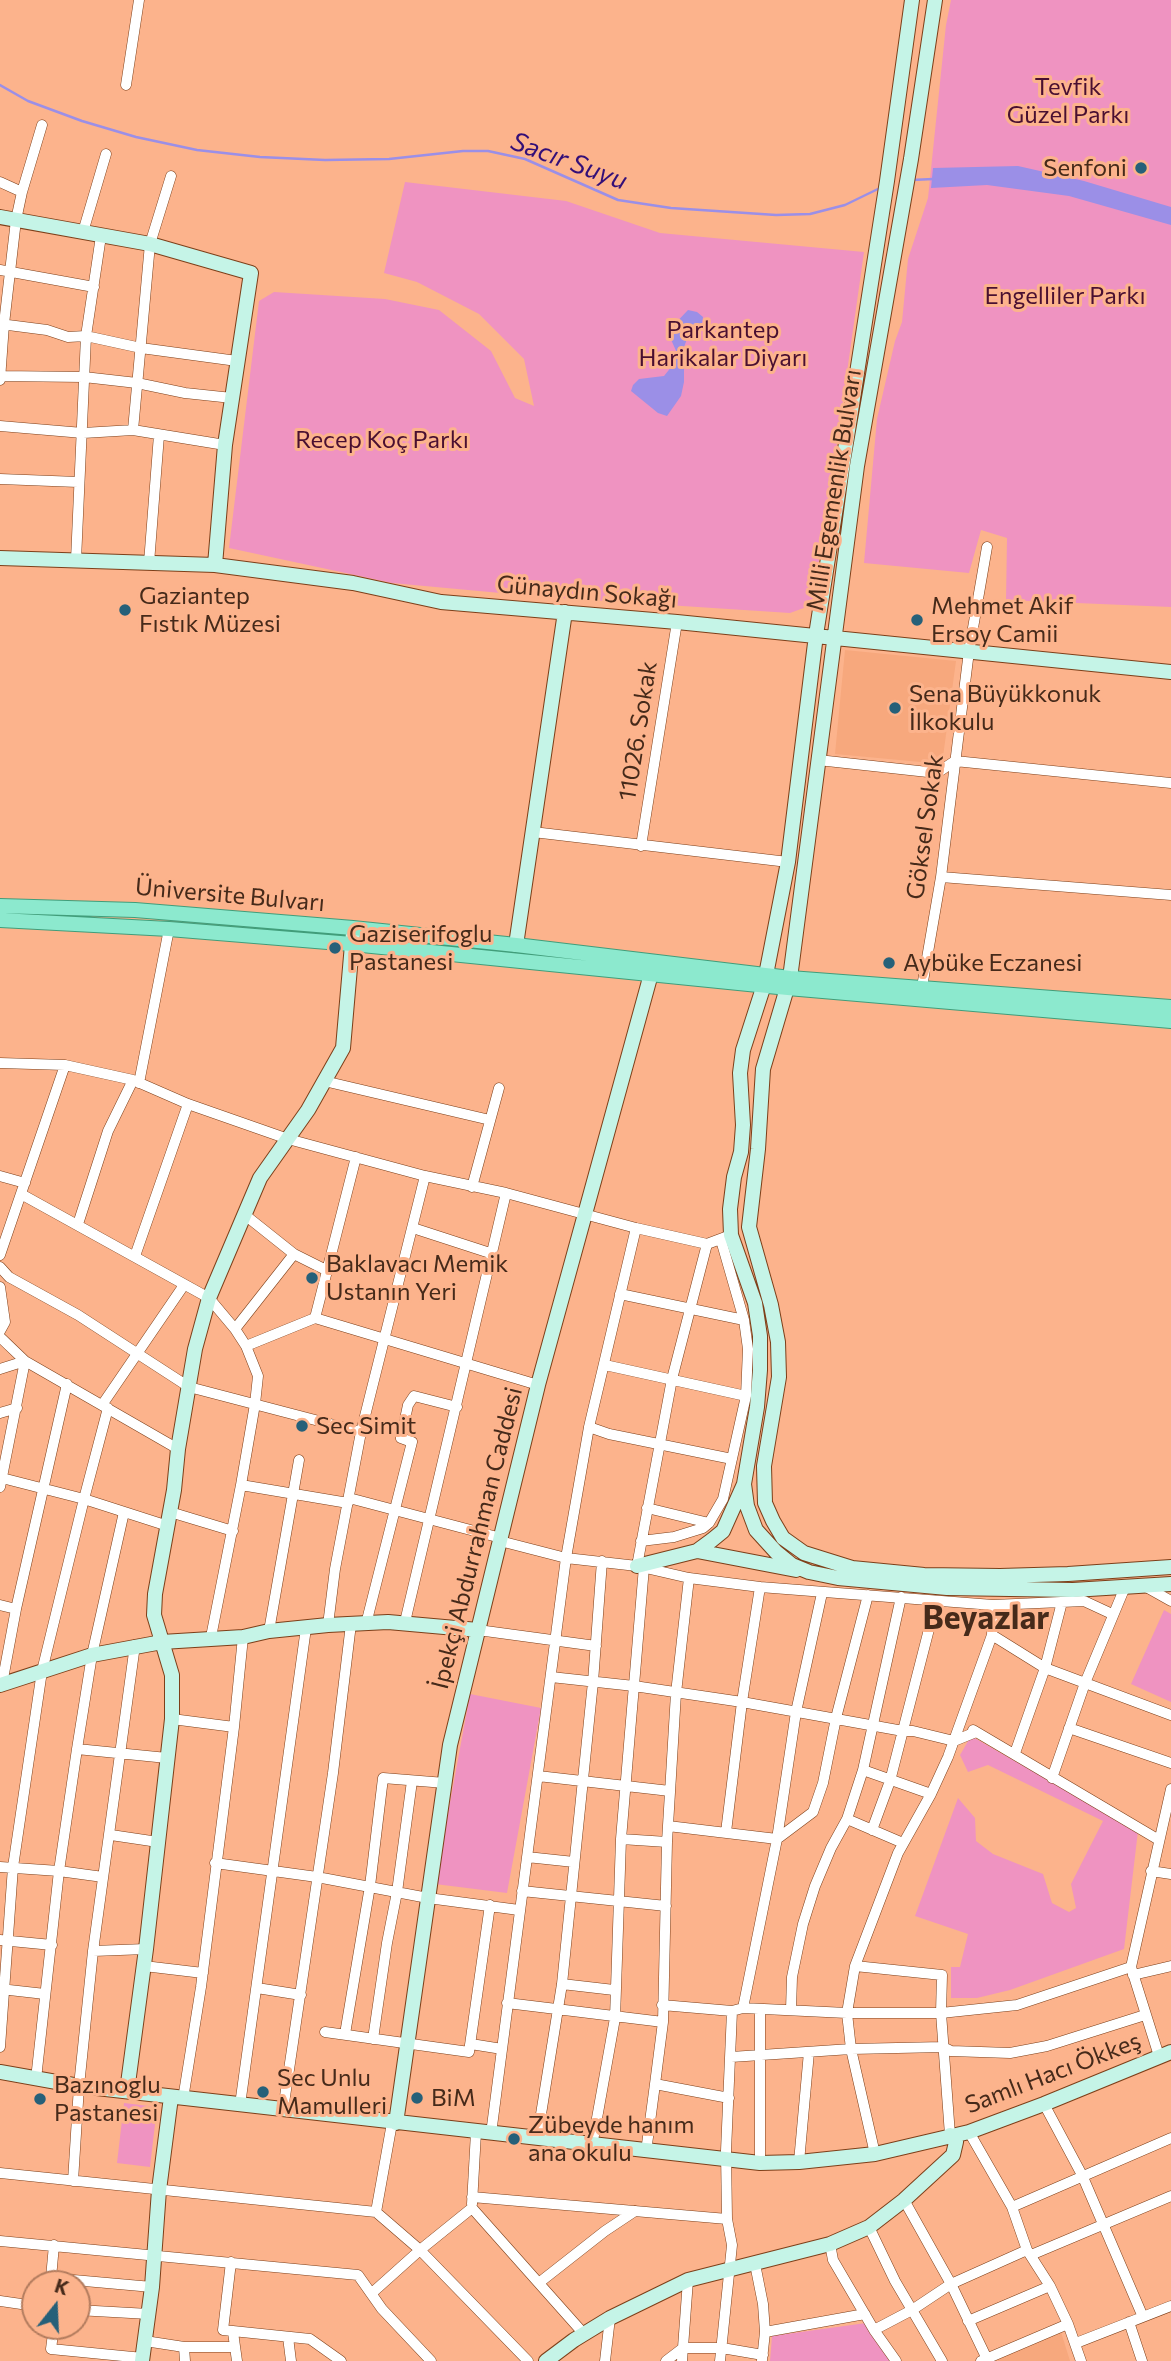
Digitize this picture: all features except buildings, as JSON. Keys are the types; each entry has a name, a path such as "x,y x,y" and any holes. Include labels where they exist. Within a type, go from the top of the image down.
{"main road":[{"name":"Üniversite Bulvarı","path":"0,906 135,910 354,928 516,945 789,983"},
{"name":"Üniversite Bulvarı","path":"0,920 169,929 651,974 765,980"},
{"path":"789,983 922,987 1171,1007"},
{"path":"789,983 1171,1021"}],"street":[{"path":"126,85 139,0"},
{"name":"Milli Egemenlik Bulvarı","path":"744,1484 757,1407 760,1336 755,1303 726,1238 734,1177 741,1152 743,1125 740,1073 743,1050 765,980 788,862 816,635 887,181 912,0"},
{"name":"Milli Egemenlik Bulvarı","path":"935,0 904,202 857,466 789,983 763,1069 749,1227 771,1305 778,1342 779,1377 764,1466 765,1503 783,1538 804,1553 852,1568 924,1575 1068,1574 1171,1567"},
{"path":"42,125 22,192 5,271 0,378 84,377 232,398"},
{"path":"83,232 106,154"},
{"path":"133,430 149,244 171,176"},
{"path":"0,182 22,192"},
{"path":"0,216 149,244 251,273 225,445 215,565"},
{"path":"76,560 86,336 101,236"},
{"path":"5,271 94,288"},
{"path":"2,324 47,330 68,337 86,336 141,348 237,361"},
{"path":"0,426 83,433 133,430 225,445"},
{"path":"149,563 159,435"},
{"path":"0,479 78,482"},
{"name":"Göksel Sokak","path":"922,987 941,877 969,651 986,547"},
{"name":"Günaydın Sokağı","path":"0,558 215,565 353,583 441,602 816,635 833,639 1171,672"},
{"path":"516,945 565,612"},
{"name":"11026. Sokak","path":"641,846 677,622"},
{"path":"818,760 937,773 955,761 1171,783"},
{"path":"533,832 788,862"},
{"path":"941,877 1171,895"},
{"path":"127,2091 172,1719 172,1675 154,1615 155,1594 202,1318 260,1178 288,1139 344,1048 354,928"},
{"path":"78,1224 108,1131 136,1081 169,929"},
{"name":"İpekçi Abdurrahman Caddesi","path":"394,2123 450,1745 538,1385 651,974"},
{"path":"0,1063 65,1065 136,1081 188,1104 288,1139 425,1176 506,1193 707,1244 726,1238 748,1349 746,1396 723,1499 709,1523 703,1528 674,1537 641,1541"},
{"path":"0,1255 4,1232 21,1194 65,1065"},
{"path":"324,1081 490,1120"},
{"path":"472,1186 499,1088"},
{"path":"135,1255 188,1104"},
{"path":"315,1318 356,1157"},
{"path":"0,1176 25,1183"},
{"path":"328,1625 335,1569 361,1432 425,1176"},
{"path":"405,1622 506,1193"},
{"path":"21,1194 209,1298 246,1346 258,1376 255,1404 242,1485 211,1637"},
{"path":"245,1215 294,1254 328,1271"},
{"path":"413,1228 493,1254"},
{"path":"372,2293 472,2203 502,2049 566,1558 589,1427 636,1228"},
{"path":"592,2146 615,2018 617,1900 634,1686 641,1541 672,1379 707,1244"},
{"path":"235,1329 294,1254"},
{"path":"0,1267 9,1277 78,1315 189,1387 361,1432"},
{"path":"0,2046 3,1940 42,1671 106,1407 137,1353 184,1285"},
{"path":"0,1287 5,1322 0,1331"},
{"path":"620,1294 744,1320"},
{"path":"246,1346 315,1318 538,1385"},
{"path":"0,1337 25,1361 178,1449"},
{"path":"0,1369 25,1361"},
{"path":"25,1361 1,1483 43,1489 124,1512 233,1531"},
{"path":"605,1364 746,1396"},
{"path":"67,1384 1,1684 92,1655 135,1645 211,1637 243,1637 268,1631 328,1625 405,1622 596,1646"},
{"path":"283,2110 358,1624 394,1511 412,1442 401,1438 408,1405 414,1396 457,1407"},
{"path":"0,1413 17,1408"},
{"path":"589,1427 609,1434 732,1459"},
{"path":"268,1631 299,1460"},
{"path":"641,1567 697,1551 723,1531 744,1484"},
{"path":"744,1484 747,1506 756,1530 792,1565 809,1572"},
{"path":"242,1485 292,1495 348,1500 429,1519 566,1558 641,1567 690,1578 760,1587 936,1602 993,1605 1084,1601 1112,1614"},
{"path":"647,1508 709,1523"},
{"path":"36,2079 77,1749 92,1655 124,1512"},
{"path":"697,1551 838,1578 947,1588 1073,1590 1171,1584"},
{"path":"537,2139 559,2010 593,1682 602,1562"},
{"path":"646,2152 663,2022 670,1791 676,1693 690,1578"},
{"path":"1145,1586 1171,1601"},
{"path":"726,1832 760,1587"},
{"path":"1052,1778 1085,1682 1125,1587"},
{"path":"720,2361 732,2245 727,2218 726,2161 731,2057 738,2010 777,1839 796,1712 822,1593"},
{"path":"668,1826 777,1839 813,1812 823,1783 836,1718 868,1595"},
{"path":"791,2010 792,1977 803,1924 815,1886 847,1819 863,1770 901,1597"},
{"path":"872,1830 890,1781 936,1602"},
{"path":"1015,1753 1045,1668 1062,1602"},
{"path":"0,1605 16,1609"},
{"path":"875,2154 851,2049 847,2013 855,1966 903,1843 931,1794 961,1724 992,1635 993,1605"},
{"path":"240,2105 306,1628"},
{"path":"992,1635 1045,1668 1171,1715"},
{"path":"52,2340 51,2350 143,2359 155,2256 159,2190 203,1973 243,1637"},
{"path":"73,2181 79,2086 93,1951 135,1645"},
{"path":"551,1676 742,1702 913,1731 954,1741 976,1732"},
{"path":"172,1719 234,1727"},
{"path":"961,1724 1015,1753 1052,1778 1159,1840"},
{"path":"1069,1728 1171,1763"},
{"path":"77,1749 167,1758"},
{"path":"863,1770 931,1794"},
{"path":"538,1776 670,1791"},
{"path":"345,2034 370,1886 383,1778 444,1783"},
{"path":"373,2039 412,1781"},
{"path":"1165,2054 1144,2015 1132,1971 1171,1789"},
{"path":"847,1819 903,1843"},
{"path":"111,1835 158,1842"},
{"path":"621,1839 667,1842"},
{"path":"527,1857 574,1862"},
{"path":"215,1863 519,1910"},
{"path":"0,1867 103,1877"},
{"path":"1152,1871 1171,1874"},
{"path":"522,1891 666,1906"},
{"path":"324,2032 469,2052 490,1905"},
{"path":"3,1940 52,1945"},
{"path":"93,1951 146,1949"},
{"path":"144,1966 203,1973"},
{"path":"547,2361 610,2318 688,2280 830,2244 869,2227 904,2200 953,2155 956,2142 950,2135 941,2013 942,1975 855,1966"},
{"path":"663,2005 738,2010 941,2013 1017,2005 1132,1971 1171,1966"},
{"path":"562,1983 614,1990"},
{"path":"257,1988 301,1995"},
{"path":"2,1989 45,1994"},
{"path":"507,2003 663,2022"},
{"path":"760,2009 760,2163"},
{"path":"731,2057 851,2049 943,2048 951,2051 1010,2053 1047,2046 1144,2015"},
{"path":"471,2045 502,2049"},
{"path":"799,2162 809,2052"},
{"name":"Samlı Hacı Ökkeş","path":"0,2072 79,2086 177,2098 760,2163 875,2154 969,2132 1165,2054"},
{"path":"655,2084 729,2098"},
{"path":"1044,2104 1082,2175 1127,2274 1143,2317"},
{"path":"376,2212 394,2123"},
{"path":"969,2132 1012,2207 1029,2252 1068,2323 1081,2361"},
{"path":"1012,2207 1171,2138"},
{"path":"0,2173 376,2212 420,2250 528,2361"},
{"path":"874,2330 951,2284 1171,2196"},
{"path":"904,2200 951,2284 984,2360 1068,2323"},
{"path":"472,2203 727,2218"},
{"path":"472,2203 584,2334"},
{"path":"540,2283 605,2231 635,2211"},
{"path":"869,2227 942,2361"},
{"path":"0,2241 358,2274 382,2309 431,2361"},
{"path":"830,2244 833,2260 874,2330 896,2361"},
{"path":"54,2245 51,2278 152,2287"},
{"path":"230,2262 223,2330 310,2339 341,2361"},
{"path":"666,2361 683,2348 722,2348 763,2358 763,2304 755,2264"},
{"path":"682,2361 688,2280"},
{"path":"968,2321 1050,2286"},
{"path":"0,2301 21,2304"},
{"path":"1076,2343 1171,2305"},
{"path":"91,2310 149,2314"},
{"path":"765,2332 865,2314"},
{"path":"606,2361 610,2318"},
{"path":"1129,2322 1142,2361"},
{"path":"233,2332 237,2361"},
{"path":"288,2337 291,2361"},
{"path":"145,2341 184,2347 235,2347"},
{"path":"184,2347 185,2361"}],"shaded area":[{"path":"1018,166 1084,181 1171,207 1171,225 1069,196 987,185 931,188 933,168"},
{"path":"688,310 703,317 702,324 687,339 684,347 684,382 681,396 667,416 658,413 631,391 639,379 664,376 672,366 677,353 669,335 670,329"},
{"name":"Sena Büyükkonuk İlkokulu","path":"845,650 956,661 942,764 835,754"},
{"path":"1061,2332 1070,2361 991,2361"}],"green space":[{"path":"951,0 1171,0 1171,607 1006,600 1007,538 981,530 969,573 864,563 877,419 902,322 908,259 928,198"},
{"name":"Recep Koç Parkı","path":"405,182 566,201 660,233 864,252 812,605 790,613 544,597 392,583 229,548 259,301 274,292 385,299 439,310 491,351 515,398 534,406 524,359 479,314 417,282 384,273"},
{"path":"1164,1610 1171,1614 1171,1702 1131,1684"},
{"path":"470,1694 541,1708 507,1893 435,1884"},
{"path":"971,1736 1138,1831 1124,1949 1010,1990 977,1998 951,1998 951,1967 960,1967 968,1934 915,1916 958,1798 975,1818 976,1841 993,1854 1043,1874 1052,1903 1069,1912 1076,1908 1071,1884 1103,1821 988,1765 968,1772 960,1755"},
{"path":"124,2103 157,2107 150,2167 117,2163"},
{"path":"866,2323 899,2361 770,2361 772,2336"}],"waterway":[{"name":"Sacır Suyu","path":"0,85 28,101 82,121 136,137 197,150 325,160 389,159 488,151 525,159 618,200 671,208 776,215 810,214 845,205 882,187"},
{"name":"Sacır Suyu","path":"912,180 933,179"}],"place":[{"name":"Senfoni","path":"1141,168"},
{"name":"Gaziantep Fıstık Müzesi","path":"125,610"},
{"name":"Mehmet Akif Ersoy Camii","path":"917,620"},
{"name":"Sena Büyükkonuk İlkokulu","path":"895,708"},
{"name":"Gaziserifoglu Pastanesi","path":"335,948"},
{"name":"Aybüke Eczanesi","path":"889,963"},
{"name":"Baklavacı Memik Ustanın Yeri","path":"312,1278"},
{"name":"Sec Simit","path":"302,1426"},
{"name":"Sec Unlu Mamulleri","path":"263,2092"},
{"name":"BiM","path":"417,2098"},
{"name":"Bazınoglu Pastanesi","path":"40,2099"},
{"name":"Zübeyde hanım ana okulu","path":"514,2139"}],"district":[{"name":"Beyazlar","path":"986,1618"}],"park label":[{"name":"Tevfik Güzel Parkı","path":"1068,101"},
{"name":"Engelliler Parkı","path":"1065,296"},
{"name":"Parkantep Harikalar Diyarı","path":"723,344"}]}
